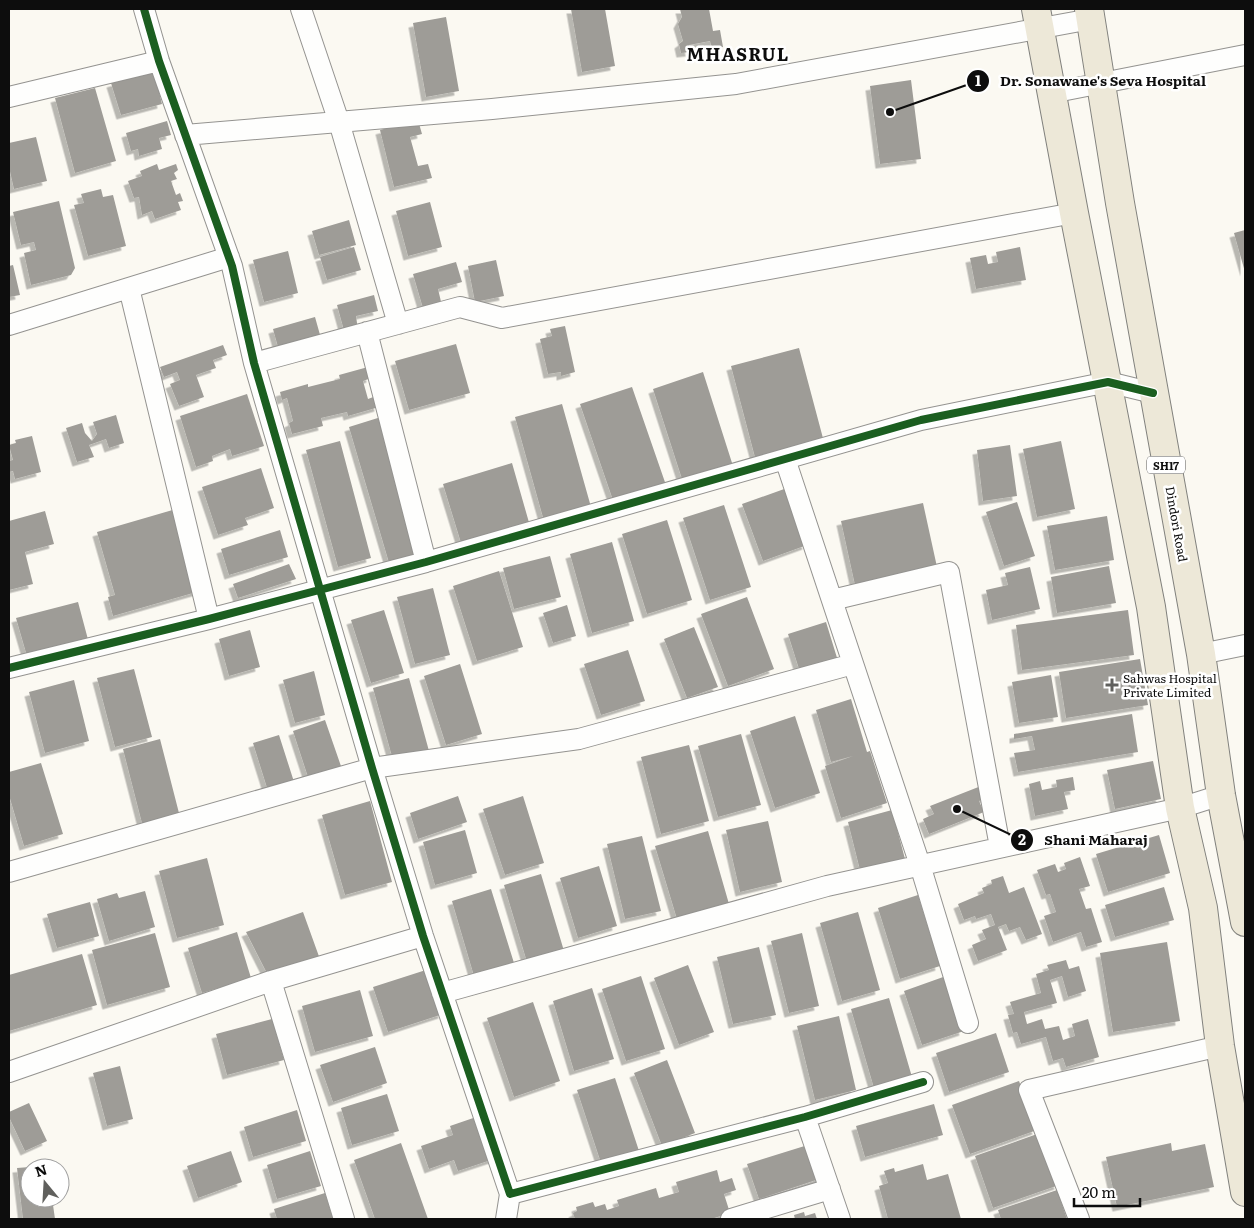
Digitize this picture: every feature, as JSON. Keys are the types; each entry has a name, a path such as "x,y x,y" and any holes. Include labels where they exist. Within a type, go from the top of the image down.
{"main road":[{"name":"Dindori Road","path":"1090,14 1120,204 1201,654 1221,795 1245,922"},
{"path":"1038,19 1151,607 1180,808 1203,908 1220,1046 1245,1192"}],"street":[{"path":"144,9 159,61 229,257 254,363 372,768 423,936 510,1194 506,1219"},
{"path":"300,9 339,122 398,324"},
{"path":"185,135 492,109 736,84 1038,19 1090,14"},
{"path":"1051,93 1245,55"},
{"path":"9,97 159,61"},
{"path":"254,363 460,308 502,318 1074,213"},
{"path":"9,325 229,257"},
{"path":"129,288 208,619"},
{"path":"367,332 426,562"},
{"path":"9,668 208,619 426,562 921,420 1108,382 1153,393"},
{"path":"785,459 920,865 968,1023"},
{"path":"832,600 949,572 1000,847"},
{"path":"1201,654 1245,645"},
{"path":"9,872 372,768 579,739 853,664"},
{"path":"442,993 827,886 1180,808 1221,795"},
{"path":"9,1072 271,981 423,936"},
{"path":"271,981 344,1219"},
{"path":"1079,1219 1029,1090 1220,1046"},
{"path":"510,1194 805,1117 923,1082"},
{"path":"805,1117 840,1219"},
{"path":"731,1219 830,1189"}],"building":[{"path":"571,9 605,9 615,66 582,72"},
{"path":"680,9 709,9 713,31 720,30 723,47 712,49 710,41 689,45 690,52 681,53 679,44 683,41 678,24 682,17"},
{"path":"446,17 459,91 426,97 413,23"},
{"path":"154,71 162,104 121,115 111,83"},
{"path":"911,80 921,159 880,164 870,86"},
{"path":"95,88 116,161 75,173 55,98"},
{"path":"418,120 422,134 410,137 418,166 428,164 432,178 394,187 380,130"},
{"path":"167,121 171,135 159,138 162,149 139,156 138,149 131,151 126,133"},
{"path":"36,137 47,181 14,189 9,167 9,143"},
{"path":"157,164 159,170 176,164 178,170 174,173 177,179 171,181 176,195 180,193 183,201 178,202 181,210 155,219 152,211 142,215 139,197 134,198 128,181 142,176 140,171"},
{"path":"101,189 103,197 113,195 126,246 88,256 74,205 84,203 81,194"},
{"path":"59,201 75,268 71,275 31,285 24,253 36,250 34,242 21,245 13,212"},
{"path":"430,202 442,247 408,256 396,211"},
{"path":"349,220 356,245 319,255 312,231"},
{"path":"1245,230 1245,272 1234,233"},
{"path":"354,247 361,270 327,280 320,257"},
{"path":"1020,247 1026,280 976,289 970,258 986,255 988,264 998,262 996,252"},
{"path":"288,251 298,293 264,302 253,260"},
{"path":"496,260 504,296 475,302 468,266"},
{"path":"456,262 462,282 438,289 443,310 425,315 413,274"},
{"path":"13,265 20,295 9,297 9,266"},
{"path":"374,295 378,311 356,316 358,330 345,334 337,305"},
{"path":"315,317 322,342 280,354 273,329"},
{"path":"565,326 575,372 561,376 561,372 548,374 540,339 552,336 550,329"},
{"path":"456,344 470,393 409,410 395,361"},
{"path":"223,345 227,355 213,360 216,368 196,375 204,397 179,406 170,384 180,380 177,372 164,377 160,367"},
{"path":"799,348 824,442 756,461 731,366"},
{"path":"368,367 371,378 363,381 368,399 376,396 379,407 348,416 347,412 321,418 323,426 292,434 289,423 293,421 287,398 282,400 280,392 308,384 308,387 340,379 339,375"},
{"path":"703,372 733,466 683,482 653,389"},
{"path":"632,387 667,488 615,506 580,404"},
{"path":"247,394 264,446 232,456 230,449 212,456 213,461 196,467 180,416"},
{"path":"562,404 591,507 544,521 515,417"},
{"path":"116,415 124,443 109,448 106,439 89,445 94,457 77,462 66,428 82,423 85,433 92,441 97,434 93,422"},
{"path":"381,417 421,557 390,566 349,427"},
{"path":"32,436 41,472 15,479 13,471 9,472 9,461 13,460 9,445 16,443 15,440"},
{"path":"340,441 371,558 338,567 306,450"},
{"path":"1061,441 1075,509 1037,517 1023,449"},
{"path":"1010,445 1017,496 983,501 977,450"},
{"path":"512,463 530,526 462,546 443,484"},
{"path":"261,468 274,508 245,518 248,525 218,535 202,487"},
{"path":"787,488 807,545 763,561 742,504"},
{"path":"1017,502 1035,556 1004,566 986,512"},
{"path":"923,503 937,567 855,585 841,521"},
{"path":"724,505 751,587 710,600 683,518"},
{"path":"176,509 200,591 113,616 108,597 115,595 97,532"},
{"path":"45,511 54,544 25,552 33,584 9,590 9,521"},
{"path":"1107,516 1114,560 1055,570 1047,526"},
{"path":"667,520 692,600 647,614 622,534"},
{"path":"280,530 288,557 229,575 221,549"},
{"path":"612,542 634,621 592,633 570,554"},
{"path":"550,556 561,597 514,609 503,568"},
{"path":"289,564 296,579 238,598 233,584"},
{"path":"1109,566 1116,603 1057,613 1051,577"},
{"path":"1030,567 1040,609 992,620 986,590 1008,585 1005,573"},
{"path":"499,571 523,647 477,661 453,586"},
{"path":"433,588 450,655 415,664 397,597"},
{"path":"747,597 774,669 728,686 701,614"},
{"path":"78,602 90,647 29,663 16,618"},
{"path":"567,605 576,636 553,643 543,613"},
{"path":"384,610 404,673 371,683 351,620"},
{"path":"1128,610 1134,655 1022,670 1016,625"},
{"path":"826,622 838,661 800,672 788,634"},
{"path":"694,627 718,687 687,698 664,639"},
{"path":"250,630 260,667 229,676 219,639"},
{"path":"628,650 645,701 601,715 584,664"},
{"path":"1140,659 1148,705 1066,718 1059,672"},
{"path":"460,664 482,734 446,745 424,676"},
{"path":"134,669 152,737 115,747 97,678"},
{"path":"314,671 325,715 295,723 283,680"},
{"path":"1051,675 1058,717 1019,723 1012,682"},
{"path":"409,678 429,751 393,760 373,688"},
{"path":"74,680 89,741 45,753 29,692"},
{"path":"851,699 867,752 870,751 887,803 841,818 825,766 853,756 831,762 816,710"},
{"path":"1132,714 1138,752 1018,772 1014,753 1035,750 1032,736 1014,739 1014,734"},
{"path":"795,716 820,793 775,808 750,731"},
{"path":"325,720 342,769 309,780 293,731"},
{"path":"741,734 761,805 718,817 698,746"},
{"path":"279,735 295,785 269,794 253,743"},
{"path":"160,739 180,817 143,827 123,749"},
{"path":"689,745 709,821 661,834 641,757"},
{"path":"1153,761 1161,799 1115,809 1107,770"},
{"path":"41,763 63,834 24,846 9,795 9,772"},
{"path":"1073,777 1075,790 1064,792 1068,809 1035,816 1029,784 1040,781 1042,790 1057,787 1056,780"},
{"path":"981,786 986,798 979,801 984,812 929,834 923,819 934,814 930,806"},
{"path":"458,796 467,822 418,839 410,813"},
{"path":"523,796 544,863 505,875 483,809"},
{"path":"370,801 392,882 345,895 322,815"},
{"path":"892,810 905,859 860,870 848,822"},
{"path":"768,821 782,882 740,892 726,830"},
{"path":"465,830 477,873 435,885 423,842"},
{"path":"708,831 729,904 677,919 655,846"},
{"path":"1159,835 1170,873 1108,892 1096,854"},
{"path":"642,836 661,911 625,919 607,844"},
{"path":"1080,857 1090,886 1079,889 1086,909 1091,908 1102,942 1086,947 1081,932 1053,942 1044,916 1056,912 1050,894 1046,895 1037,870 1055,864 1058,872 1066,869 1064,863"},
{"path":"207,858 224,925 177,938 159,871"},
{"path":"599,866 617,926 578,938 560,878"},
{"path":"541,874 564,951 527,962 504,885"},
{"path":"1003,876 1009,893 1024,887 1042,934 1026,940 1020,927 1009,931 1006,924 998,927 1007,950 978,961 972,945 986,939 982,930 995,925 991,914 976,919 975,916 964,920 958,904 984,893 982,888 992,884 991,880"},
{"path":"1164,887 1174,920 1115,937 1105,905"},
{"path":"491,889 514,963 474,976 452,901"},
{"path":"145,891 155,927 109,941 97,899 117,893 119,898"},
{"path":"918,895 940,966 900,979 878,908"},
{"path":"90,902 99,936 57,948 47,914"},
{"path":"303,912 321,962 271,981 246,932"},
{"path":"858,912 880,990 842,1001 820,923"},
{"path":"237,932 251,978 202,993 188,948"},
{"path":"155,933 170,987 107,1005 92,950"},
{"path":"802,933 819,1006 789,1013 771,941"},
{"path":"1167,942 1180,1021 1113,1032 1100,953"},
{"path":"759,947 776,1015 733,1024 717,957"},
{"path":"82,954 97,1005 9,1031 9,975"},
{"path":"1066,960 1069,969 1079,966 1086,991 1068,997 1062,976 1050,980 1057,1003 1024,1012 1027,1024 1042,1019 1045,1029 1059,1026 1063,1040 1075,1036 1072,1024 1088,1019 1099,1057 1066,1067 1063,1058 1053,1061 1046,1037 1021,1044 1017,1032 1013,1033 1008,1015 1014,1014 1010,1002 1041,993 1036,974 1049,970 1047,965"},
{"path":"688,965 714,1032 679,1045 654,978"},
{"path":"429,969 443,1014 388,1032 373,987"},
{"path":"641,976 665,1049 626,1061 602,989"},
{"path":"946,976 964,1031 922,1045 904,991"},
{"path":"592,988 614,1059 574,1071 553,1001"},
{"path":"360,990 373,1036 315,1052 302,1006"},
{"path":"889,998 912,1077 874,1088 851,1009"},
{"path":"533,1002 560,1081 514,1097 487,1018"},
{"path":"839,1016 856,1090 815,1100 797,1026"},
{"path":"272,1019 284,1060 227,1075 216,1034"},
{"path":"996,1033 1009,1072 949,1092 936,1053"},
{"path":"375,1047 387,1083 333,1102 320,1065"},
{"path":"667,1060 695,1133 662,1146 634,1073"},
{"path":"120,1066 133,1119 107,1126 93,1073"},
{"path":"615,1078 641,1157 603,1169 577,1090"},
{"path":"1019,1081 1037,1130 970,1154 952,1105"},
{"path":"387,1094 399,1131 352,1145 341,1108"},
{"path":"29,1103 47,1141 25,1151 9,1117 9,1112"},
{"path":"934,1104 943,1135 865,1157 856,1126"},
{"path":"297,1110 306,1141 253,1157 244,1127"},
{"path":"482,1115 497,1158 458,1171 454,1160 429,1169 421,1146 453,1135 450,1126"},
{"path":"1040,1133 1059,1185 993,1208 975,1156"},
{"path":"401,1143 428,1219 375,1219 354,1160"},
{"path":"1171,1143 1172,1151 1205,1144 1214,1187 1117,1207 1106,1157"},
{"path":"811,1144 822,1178 759,1199 747,1164"},
{"path":"231,1151 242,1182 198,1198 187,1166"},
{"path":"310,1151 321,1186 277,1199 267,1165"},
{"path":"923,1164 927,1180 948,1174 961,1219 888,1219 879,1186 888,1183 884,1171 894,1168 895,1172"},
{"path":"17,1168 20,1168 20,1194"},
{"path":"717,1170 720,1182 732,1178 736,1190 724,1194 730,1213 711,1219 575,1219 573,1213 577,1211 576,1207 593,1202 595,1207 605,1204 607,1210 619,1206 617,1200 656,1188 659,1198 679,1192 676,1182"},
{"path":"1057,1190 1067,1219 1001,1219 998,1210"},
{"path":"325,1193 333,1219 277,1219 274,1209"},
{"path":"22,1208 53,1208 55,1219 23,1219"},
{"path":"804,1212 805,1216 815,1213 817,1219 795,1219 794,1215"}],"cycle path":[{"path":"144,9 159,61 232,266 254,363 372,768 423,936 510,1194 805,1117 923,1082"},
{"path":"9,668 209,619 426,562 921,420 1108,382 1153,393"}],"place":[{"name":"Dr. Sonawane's Seva Hospital","path":"890,112"},
{"name":"Sahwas Hospital Private Limited","path":"1112,685"},
{"name":"Shani Maharaj","path":"957,809"}],"district":[{"name":"MHASRUL","path":"738,53"}]}
